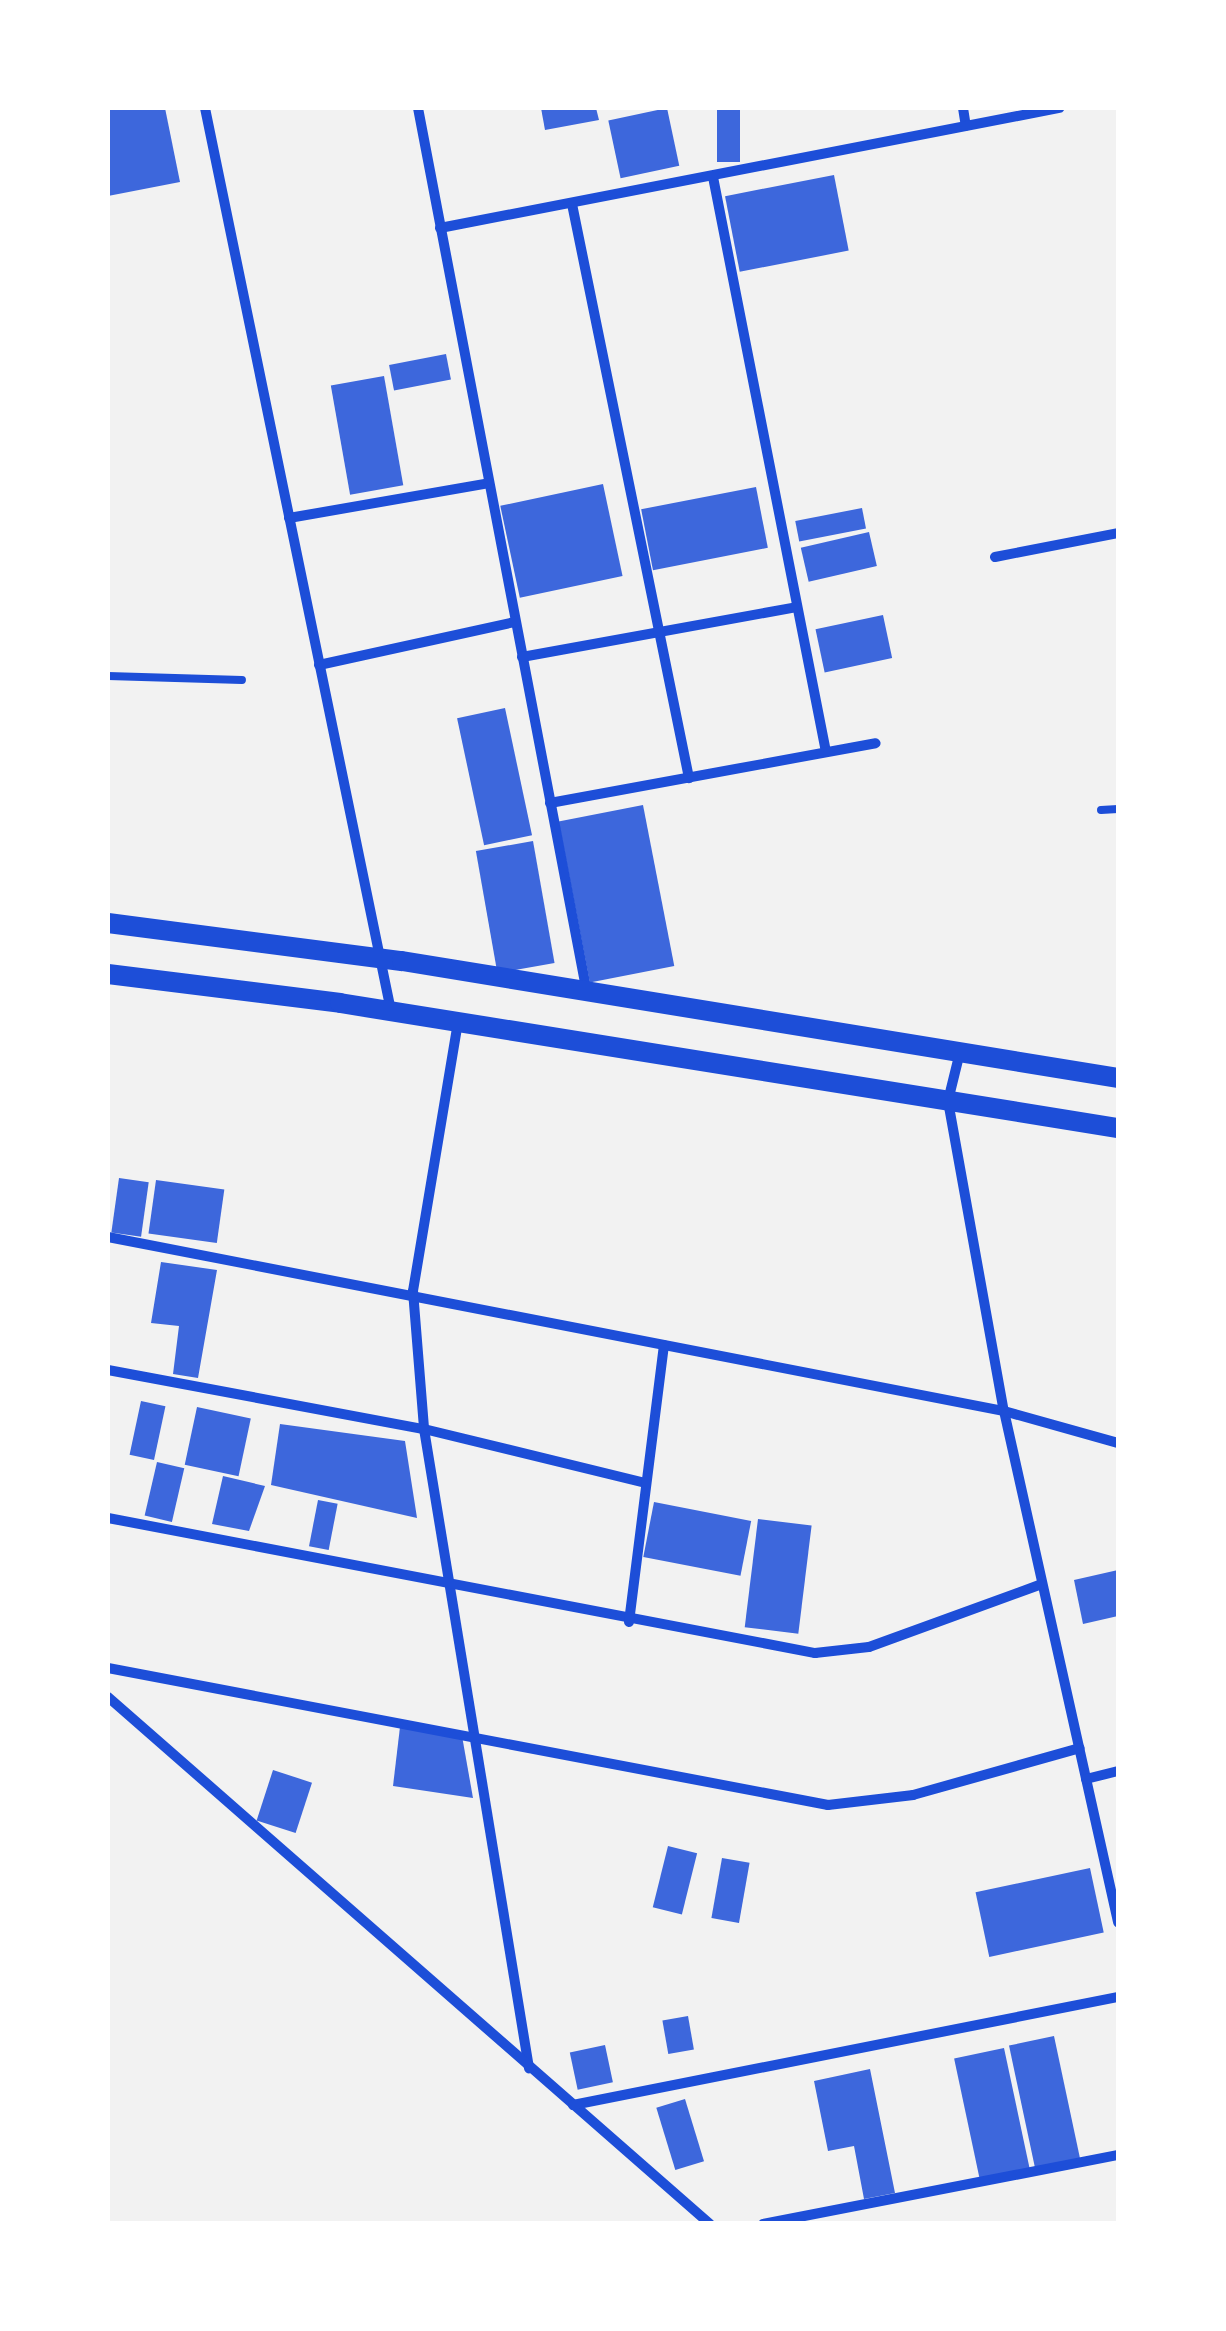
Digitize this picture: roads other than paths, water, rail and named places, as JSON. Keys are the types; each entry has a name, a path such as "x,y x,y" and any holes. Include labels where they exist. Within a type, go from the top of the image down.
{"main road":[{"path":"108,923 381,959 1118,1078"},
{"path":"108,974 391,1011 1118,1128"}],"street":[{"path":"204,108 391,1011"},
{"path":"418,108 587,994"},
{"path":"963,108 966,126"},
{"path":"440,228 1060,108"},
{"path":"714,177 826,752"},
{"path":"572,204 664,634 689,778"},
{"path":"289,518 488,483"},
{"path":"996,557 1118,533"},
{"path":"522,657 796,608"},
{"path":"319,665 515,622"},
{"path":"550,803 876,743"},
{"path":"458,1022 412,1291 424,1429 530,2068"},
{"path":"960,1051 948,1102 1004,1410 1118,1922"},
{"path":"108,1237 412,1291 664,1345 1004,1410 1118,1443"},
{"path":"629,1622 664,1345"},
{"path":"108,1370 424,1429 646,1483"},
{"path":"108,1518 448,1580 629,1622 815,1653 869,1647 1042,1584"},
{"path":"108,1668 474,1733 828,1806 913,1795 1080,1748"},
{"path":"108,1697 710,2224"},
{"path":"1086,1779 1118,1771"},
{"path":"573,2104 1118,1997"},
{"path":"764,2224 1118,2154"}],"lane":[{"path":"108,676 242,680"},
{"path":"1100,810 1118,809"}]}
